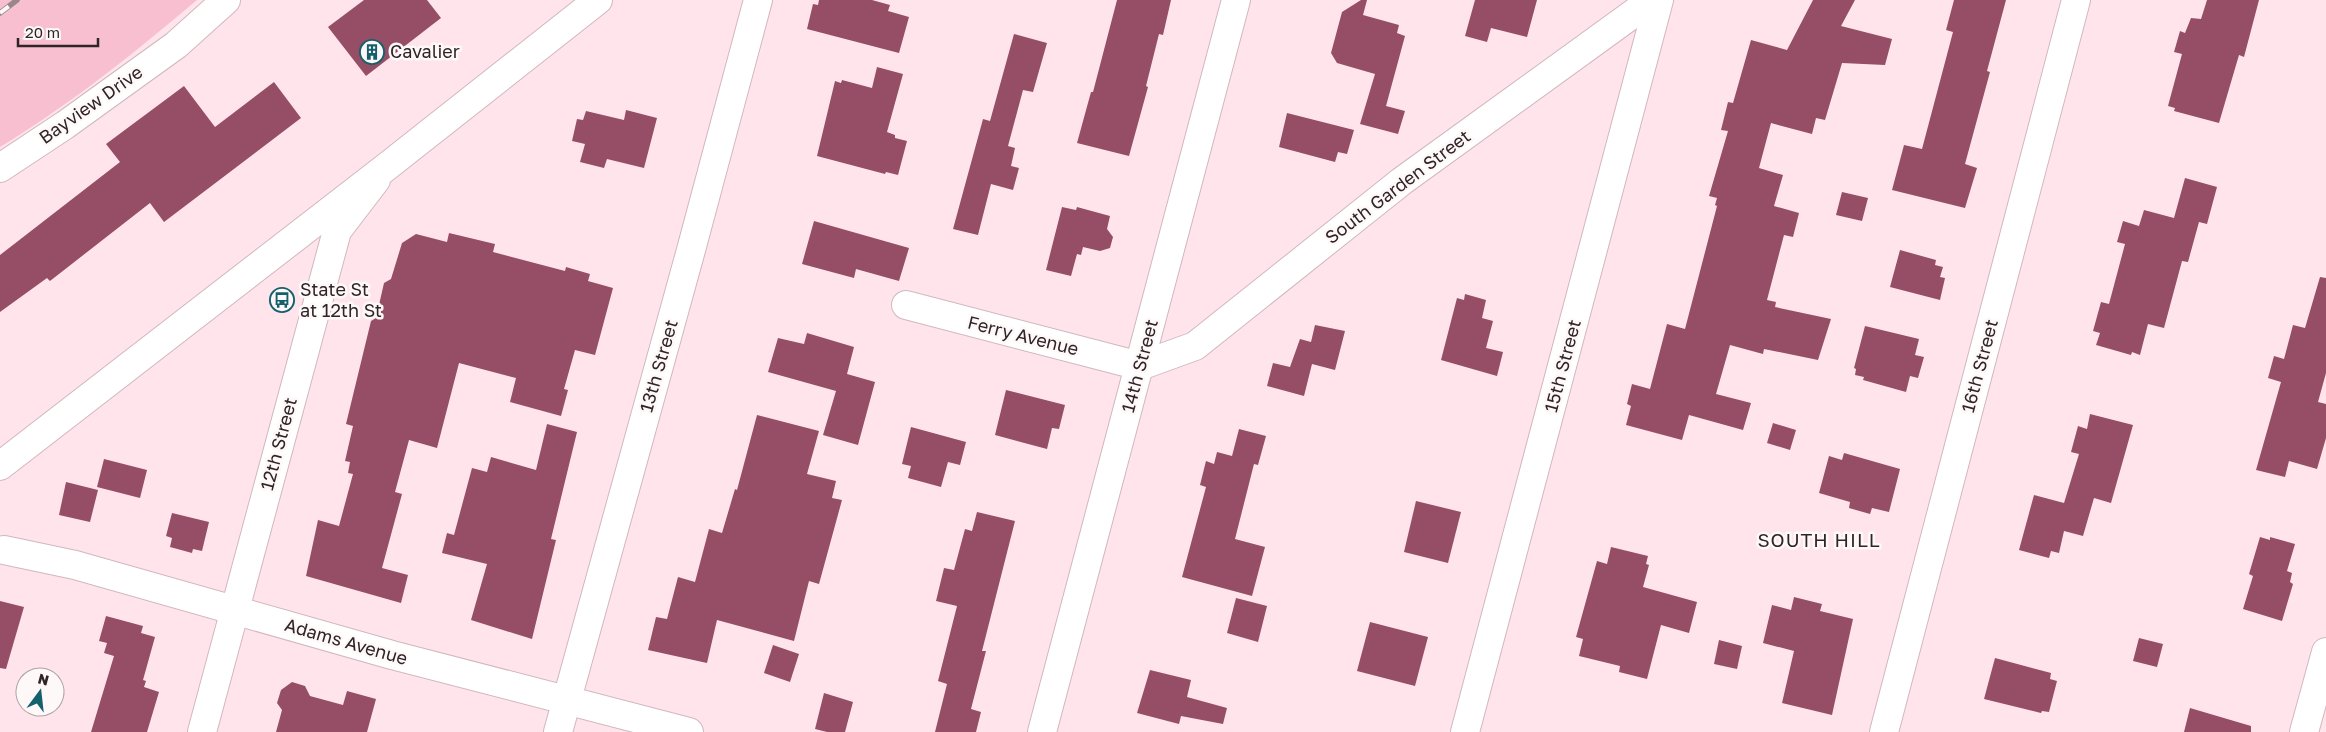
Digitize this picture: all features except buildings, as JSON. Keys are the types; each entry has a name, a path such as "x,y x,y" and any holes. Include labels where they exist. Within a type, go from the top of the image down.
{"street":[{"name":"Bayview Drive","path":"0,168 176,45 226,0"},
{"path":"0,466 385,168 598,0"},
{"name":"13th Street","path":"558,732 692,250 758,0"},
{"name":"14th Street","path":"1042,732 1236,0"},
{"name":"South Garden Street","path":"1140,366 1195,346 1402,181 1652,0"},
{"name":"15th Street","path":"1465,732 1659,0"},
{"name":"16th Street","path":"1884,732 2076,0"},
{"name":"12th Street","path":"202,732 337,231 385,168"},
{"name":"Ferry Avenue","path":"906,306 1140,366"},
{"name":"Adams Avenue","path":"4,550 75,565 392,655 688,732"},
{"path":"2304,732 2326,652"}],"shaded area":[{"path":"0,0 197,0 102,77 0,147"}],"railway":[{"path":"0,13 17,0"}],"place":[{"name":"Cavalier","path":"372,52"},
{"name":"State St at 12th St","path":"282,300"}],"district":[{"name":"SOUTH HILL","path":"1819,540"}]}
